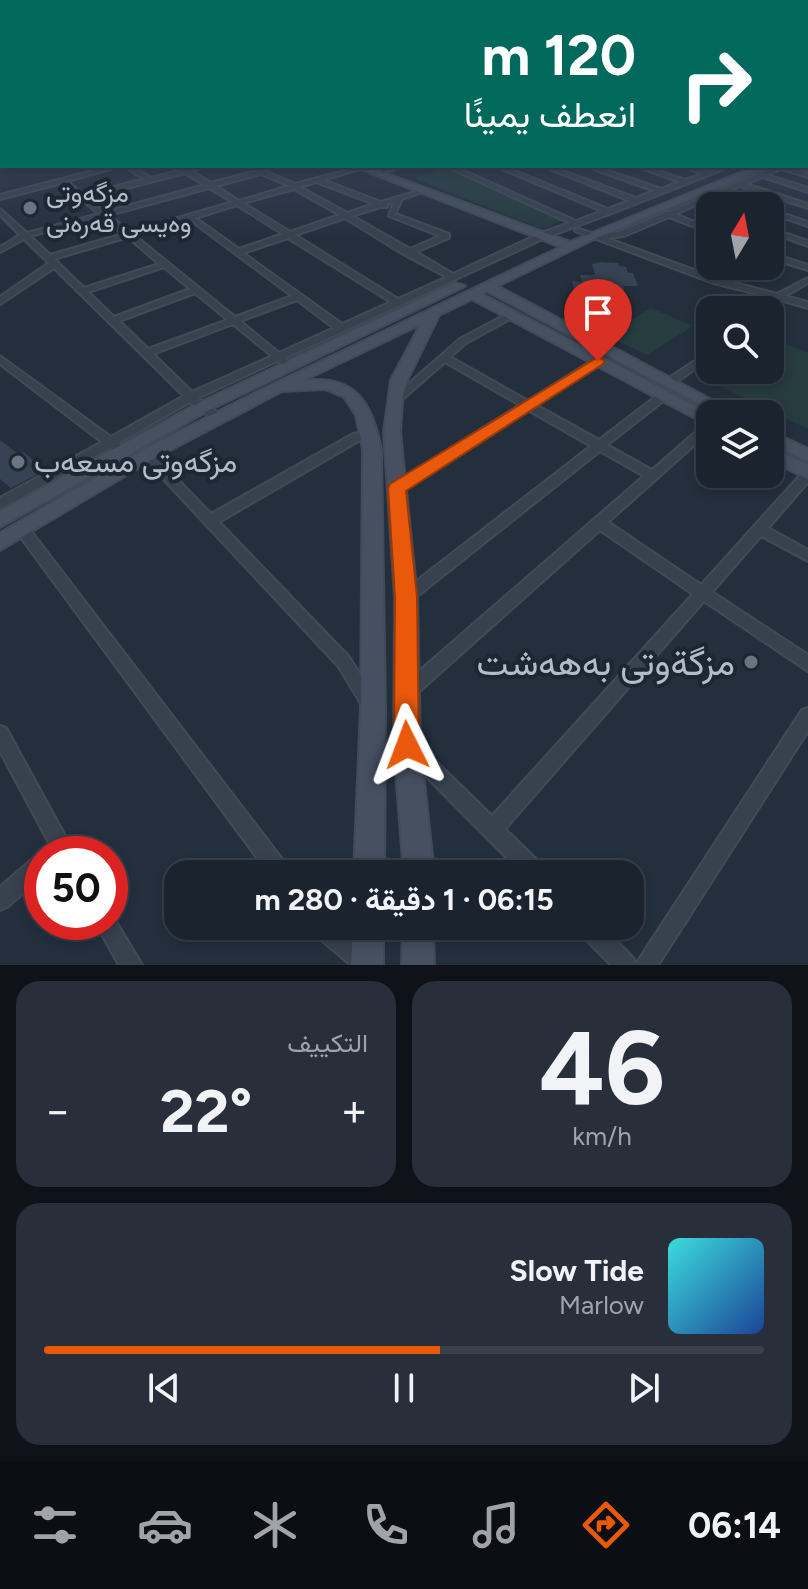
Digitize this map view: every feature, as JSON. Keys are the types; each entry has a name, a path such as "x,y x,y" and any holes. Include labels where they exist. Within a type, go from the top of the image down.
{"main road":[{"path":"367,168 552,238"},
{"path":"370,168 525,224 552,238"},
{"path":"583,230 637,203 740,168"},
{"path":"0,520 116,446 203,407 283,362 552,238 763,170"},
{"path":"0,542 147,455 266,393 487,286 552,238"},
{"path":"487,286 704,400"},
{"path":"472,294 696,415"},
{"path":"369,860 378,445 399,380 433,313"},
{"path":"266,393 316,384 336,387 355,397 367,415 397,488 406,597 404,694 418,860"},
{"path":"784,443 808,456"},
{"path":"784,461 808,474"},
{"path":"367,964 368,940"},
{"path":"418,940 418,965"}],"street":[{"path":"1,196 110,168"},
{"path":"130,168 150,180"},
{"path":"182,168 398,303"},
{"path":"82,197 197,168"},
{"path":"253,168 294,186 453,277"},
{"path":"0,301 52,260 356,168"},
{"path":"383,171 393,168"},
{"path":"452,168 583,230 696,273"},
{"path":"503,168 610,212"},
{"path":"550,168 637,203"},
{"path":"594,168 660,191"},
{"path":"644,168 685,182 715,186 739,184 808,206"},
{"path":"688,168 727,192"},
{"path":"583,230 618,235 693,203 715,186 728,168"},
{"path":"786,168 808,175"},
{"path":"739,184 763,170 808,190"},
{"path":"0,250 23,236 261,172"},
{"path":"62,180 283,362"},
{"path":"317,180 394,209"},
{"path":"0,504 116,446 191,397 283,362 342,329 453,277 552,238 583,230 610,212 685,182"},
{"path":"238,252 423,190"},
{"path":"399,199 391,215 446,236 408,253"},
{"path":"666,213 696,225"},
{"path":"2,215 191,397 218,418"},
{"path":"784,216 808,224"},
{"path":"190,217 342,329"},
{"path":"784,235 808,244"},
{"path":"784,260 808,268"},
{"path":"83,291 163,265"},
{"path":"717,280 774,296"},
{"path":"780,296 808,280"},
{"path":"114,320 195,290"},
{"path":"147,353 298,297"},
{"path":"784,299 808,305"},
{"path":"394,401 443,357 481,330 509,316"},
{"path":"443,357 653,476"},
{"path":"0,359 116,446"},
{"path":"397,488 598,361"},
{"path":"670,382 696,364"},
{"path":"406,597 663,396"},
{"path":"404,694 696,436"},
{"path":"210,521 357,437 378,445"},
{"path":"147,455 344,662 373,708"},
{"path":"493,829 808,474"},
{"path":"599,523 808,664"},
{"path":"22,529 270,860"},
{"path":"760,529 808,556"},
{"path":"646,965 808,716"},
{"path":"0,734 52,836"},
{"path":"407,745 523,860"},
{"path":"0,900 24,879"},
{"path":"116,940 131,965"},
{"path":"337,940 367,964"},
{"path":"601,940 626,965"}],"green space":[{"path":"445,168 563,220 542,229 414,178"},
{"path":"651,308 693,326 647,355 605,335"},
{"path":"784,343 808,353 808,429 784,417 784,400 748,400 715,384 784,384"}],"building":[{"path":"618,263 626,267 628,273 633,273 638,286 623,286 625,293 603,292 604,297 575,295 572,281 582,282 580,275 595,275 592,264"},
{"name":"مزگەوتی مسعەب","path":"0,440 18,454 23,452 46,470 11,488 0,479"}],"place":[{"name":"مزگەوتی وەیسی قەرەنی","path":"30,208"},
{"name":"مزگەوتی مسعەب","path":"18,462"},
{"name":"مزگةوتى بەھەشت","path":"751,662"}],"route":[{"path":"407,745 404,694 406,597 397,488 598,361"}]}
